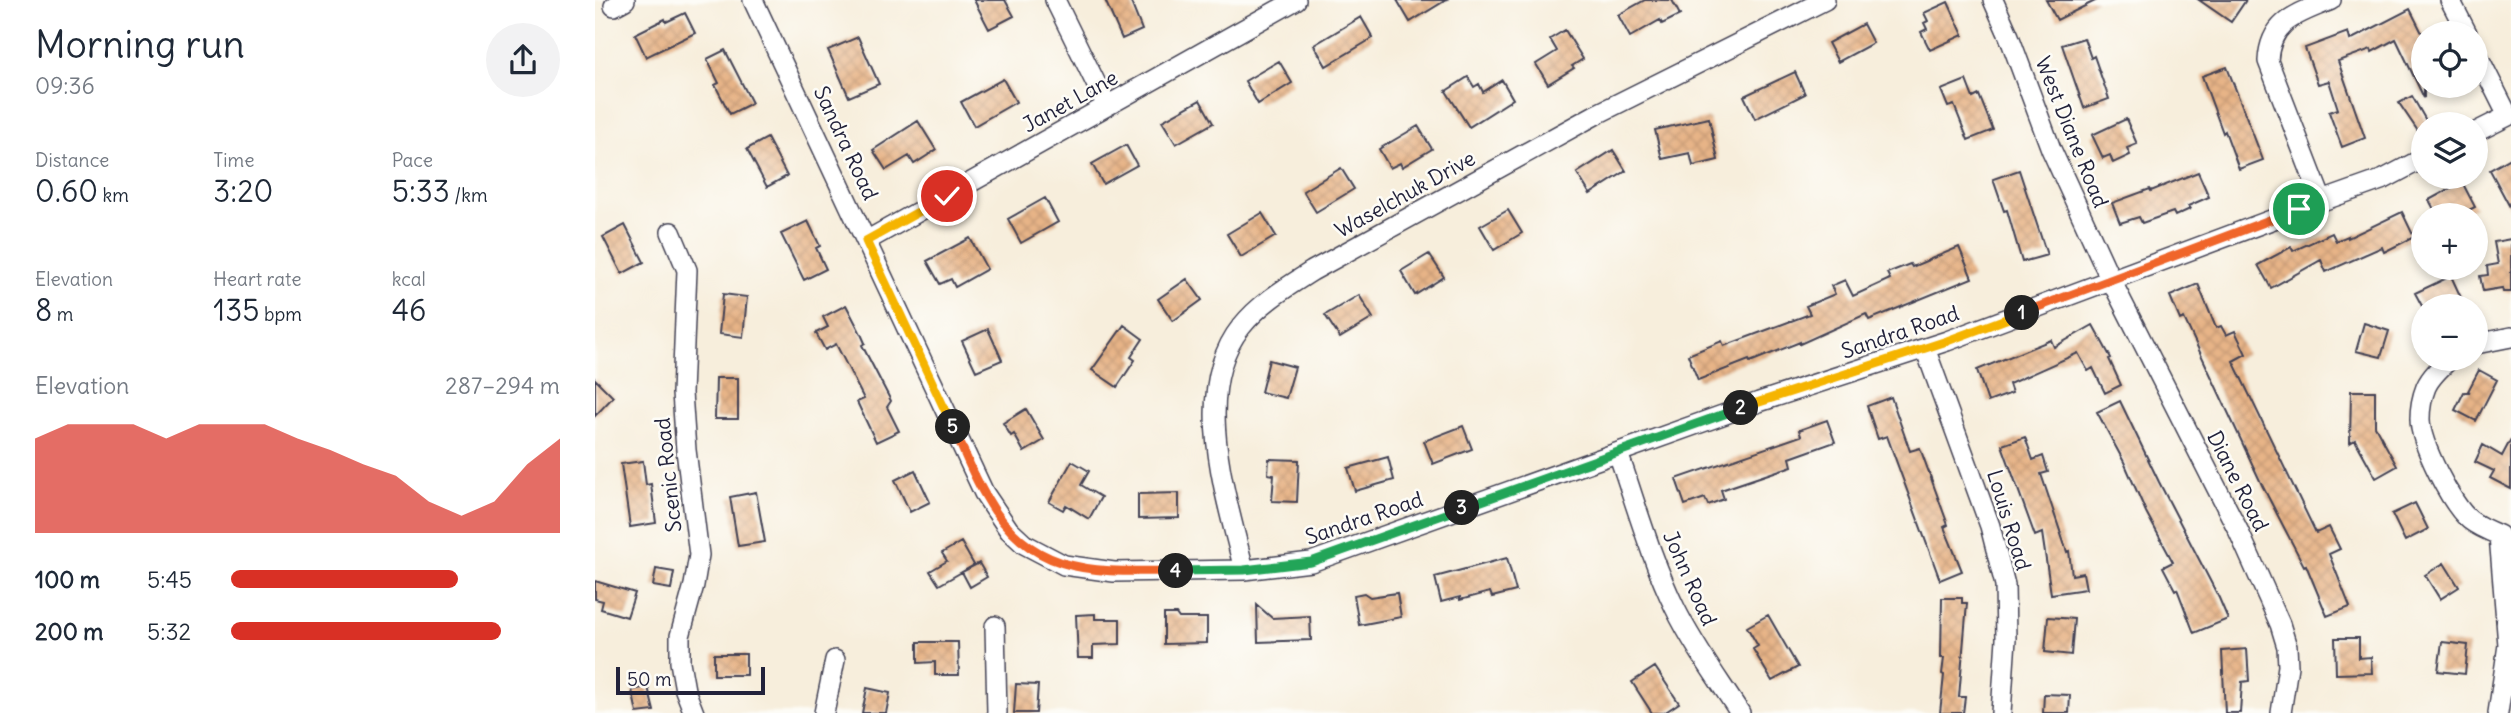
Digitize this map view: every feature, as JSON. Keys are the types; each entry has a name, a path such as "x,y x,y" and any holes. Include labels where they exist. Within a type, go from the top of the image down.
{"street":[{"name":"Sandra Road","path":"753,0 983,493 1009,530 1024,544 1064,565 1091,570 1244,570 1311,562 1759,402 1925,348 2384,178 2411,164"},
{"path":"1055,0 1107,106"},
{"name":"Janet Lane","path":"866,241 1296,0"},
{"name":"Waselchuk Drive","path":"1244,570 1220,465 1215,419 1216,390 1228,348 1254,312 1312,271 1595,115 1825,0"},
{"name":"West Diane Road","path":"1993,0 2051,149 2111,280"},
{"path":"2322,201 2268,61 2269,47 2282,24 2294,15 2331,0"},
{"path":"2455,1 2462,21"},
{"path":"2488,76 2508,116 2488,126"},
{"name":"Scenic Road","path":"671,232 687,270 682,393 699,555 680,636 680,662 685,690 694,713"},
{"name":"Diane Road","path":"2111,280 2238,530 2280,624 2287,647 2288,666 2281,713"},
{"path":"2488,342 2511,337"},
{"name":"Louis Road","path":"1925,348 1990,526 2005,585 2007,639 2001,713"},
{"path":"2437,371 2426,386 2420,421 2433,458 2455,502 2469,520 2485,530 2505,536 2508,645 2498,713"},
{"name":"John Road","path":"1618,453 1674,607 1740,713"},
{"path":"995,626 997,713"},
{"path":"824,713 835,660"}],"building":[{"path":"974,0 1005,0 1014,16 989,29"},
{"path":"1105,0 1130,0 1142,30 1122,39"},
{"path":"1397,0 1446,0 1410,22"},
{"path":"1645,0 1672,0 1680,15 1662,24 1660,20 1630,37 1618,15"},
{"path":"2046,0 2097,0 2057,20"},
{"path":"2199,0 2246,0 2231,22"},
{"path":"1948,2 1963,35 1930,50 1921,32 1927,29 1924,23 1928,21 1924,13"},
{"path":"2410,9 2416,21 2411,21 2411,71 2396,39 2372,52 2371,49 2338,61 2365,138 2342,147 2329,112 2338,109 2329,81 2318,84 2305,48 2348,32 2350,40"},
{"path":"685,13 695,33 646,57 635,34 665,19 666,22"},
{"path":"1361,17 1373,38 1326,66 1314,45"},
{"path":"1863,24 1873,43 1838,62 1828,43"},
{"path":"1565,30 1583,59 1548,84 1536,64 1557,51 1550,39"},
{"path":"858,37 879,84 849,97 828,50"},
{"path":"2084,38 2091,58 2094,56 2109,99 2084,108 2062,45"},
{"path":"725,50 752,103 730,114 715,85 719,83 707,59"},
{"path":"1279,61 1292,83 1258,104 1245,81"},
{"path":"2227,67 2263,160 2239,169 2202,76"},
{"path":"1795,72 1805,94 1755,119 1744,96"},
{"path":"1468,77 1474,87 1479,84 1483,92 1502,80 1513,99 1469,127 1446,91"},
{"path":"1003,79 1016,102 974,126 961,102"},
{"path":"1966,80 1973,98 1979,95 1993,130 1968,140 1954,105 1948,107 1941,90"},
{"path":"2411,97 2421,112 2411,112 2411,121 2399,103"},
{"path":"1200,100 1213,123 1176,144 1162,121"},
{"path":"1709,118 1718,160 1693,166 1690,153 1662,159 1655,130"},
{"path":"2126,119 2137,144 2127,148 2130,155 2113,163 2110,155 2103,158 2092,135"},
{"path":"918,121 936,150 914,164 909,156 886,170 873,150"},
{"path":"1418,126 1432,149 1402,167 1400,163 1390,168 1379,149"},
{"path":"767,138 787,176 767,187 747,149"},
{"path":"1126,145 1137,165 1103,184 1092,164"},
{"path":"1613,150 1626,171 1590,194 1577,173"},
{"path":"2511,158 2511,209 2490,170"},
{"path":"1341,168 1354,189 1316,212 1303,191"},
{"path":"2019,170 2047,255 2022,262 2007,210 2004,211 1993,179"},
{"path":"2198,172 2209,197 2188,206 2190,209 2175,216 2173,212 2142,223 2139,217 2120,223 2112,203"},
{"path":"2449,189 2466,189 2473,203 2431,203 2429,200"},
{"path":"1045,198 1058,222 1021,243 1008,219"},
{"path":"1508,210 1522,233 1494,250 1480,226"},
{"path":"2402,212 2411,231 2411,238 2384,252 2382,247 2326,272 2321,260 2271,288 2258,265 2291,247 2293,251 2332,233 2336,241"},
{"path":"1262,213 1276,236 1241,257 1227,234"},
{"path":"808,221 820,246 816,248 826,269 804,280 781,234"},
{"path":"625,225 644,262 622,274 603,237"},
{"path":"970,238 987,269 955,287 951,279 940,284 927,261"},
{"path":"2511,239 2511,292 2503,292 2502,288 2483,291 2481,280 2488,280 2488,266 2498,264 2494,242"},
{"path":"1959,247 1972,278 1869,320 1866,314 1800,344 1698,380 1688,355 1722,341 1724,346 1810,314 1806,306 1835,294 1831,286 1845,280 1853,296 1890,279 1887,273 1910,264 1912,267"},
{"path":"1429,254 1444,277 1415,295 1401,271"},
{"path":"1187,279 1202,300 1173,321 1158,299"},
{"path":"2443,280 2453,280 2459,294 2416,294"},
{"path":"2198,284 2216,328 2221,326 2226,335 2235,331 2246,354 2233,361 2316,533 2329,527 2340,549 2329,554 2350,607 2327,616 2306,565 2304,566 2262,485 2184,318 2180,320 2170,296"},
{"path":"723,294 747,297 743,337 719,334"},
{"path":"1359,295 1373,318 1340,338 1325,315"},
{"path":"846,305 865,343 862,345 891,401 887,407 899,431 876,442 857,402 864,399 836,344 825,350 816,333 828,327 823,317"},
{"path":"2364,323 2389,331 2381,357 2356,351"},
{"path":"1124,325 1143,339 1131,357 1135,360 1117,387 1092,370"},
{"path":"2093,325 2111,358 2109,359 2121,385 2105,393 2093,368 2088,371 2078,353 2009,384 2012,393 1988,402 1977,370 2051,340 2054,347"},
{"path":"988,329 1002,360 976,371 962,341"},
{"path":"1269,360 1295,367 1286,398 1261,392"},
{"path":"2478,371 2497,380 2476,421 2455,410 2464,392 2470,392 2468,391"},
{"path":"716,378 738,378 738,419 715,419"},
{"path":"595,379 613,397 595,416"},
{"path":"2351,391 2375,391 2375,426 2397,466 2376,478 2355,440 2350,443"},
{"path":"1891,397 1910,451 1920,448 1948,525 1944,527 1962,571 1940,580 1887,436 1878,439 1867,406"},
{"path":"2120,401 2228,619 2194,633 2177,589 2175,590 2163,567 2173,562 2097,412"},
{"path":"1026,409 1044,440 1024,452 1014,434 1011,436 1003,423"},
{"path":"1827,420 1835,442 1790,458 1792,466 1721,490 1724,499 1708,505 1705,498 1685,505 1676,479 1801,436 1799,430"},
{"path":"1463,426 1472,449 1433,464 1424,441"},
{"path":"2025,437 2033,460 2043,456 2048,472 2041,474 2067,552 2069,551 2072,575 2083,573 2086,589 2051,594 2042,533 2035,536 2002,445"},
{"path":"2511,439 2511,489 2490,478 2494,471 2475,462 2483,445 2502,456"},
{"path":"1388,457 1394,480 1355,491 1348,468"},
{"path":"1269,459 1299,460 1297,502 1272,501 1274,475 1268,474"},
{"path":"643,461 646,485 651,484 656,523 630,527 621,464"},
{"path":"1072,461 1089,471 1081,485 1101,497 1089,519 1066,505 1063,510 1049,502"},
{"path":"915,470 930,502 910,512 895,480"},
{"path":"756,492 765,542 738,546 730,497"},
{"path":"1179,493 1179,518 1138,519 1138,494"},
{"path":"2415,503 2428,529 2405,541 2392,514"},
{"path":"961,542 974,565 939,585 930,571 947,561 942,553"},
{"path":"1507,558 1516,591 1492,597 1490,592 1441,602 1435,577"},
{"path":"979,563 987,577 970,587 962,572"},
{"path":"2444,563 2459,587 2440,599 2425,575"},
{"path":"656,569 674,572 671,589 653,586"},
{"path":"595,581 635,593 627,617 601,609 603,601 595,599"},
{"path":"1364,593 1370,597 1397,593 1401,617 1359,625 1354,595"},
{"path":"1942,598 1962,598 1962,603 1967,603 1959,697 1965,697 1963,713 1940,713 1944,675 1944,658 1941,658"},
{"path":"1257,605 1272,618 1310,616 1311,640 1258,642"},
{"path":"1095,614 1095,619 1120,619 1120,644 1093,645 1093,658 1078,658 1076,615"},
{"path":"1164,614 1176,614 1179,618 1207,618 1207,643 1164,644"},
{"path":"1768,615 1798,667 1772,681 1753,649 1758,646 1747,627"},
{"path":"2048,617 2074,619 2071,655 2045,652"},
{"path":"2335,638 2359,638 2359,658 2371,657 2372,673 2336,674"},
{"path":"918,642 958,642 959,675 935,675 935,662 918,663"},
{"path":"2442,642 2468,645 2465,674 2438,671"},
{"path":"2247,649 2249,681 2242,682 2240,713 2225,713 2222,651"},
{"path":"714,654 746,654 746,675 714,675"},
{"path":"1655,667 1679,703 1664,713 1652,713 1632,682"},
{"path":"1016,684 1038,685 1036,713 1014,713"},
{"path":"648,687 654,711 637,713 632,690"},
{"path":"867,688 890,693 886,713 862,713"},
{"path":"2044,694 2070,695 2069,713 2043,713"}],"route":[{"path":"947,196 866,241 983,493 996,513 1024,544 1045,556 1064,565 1114,572 1244,570 1311,562 1759,402 1947,341 2299,209"}]}
